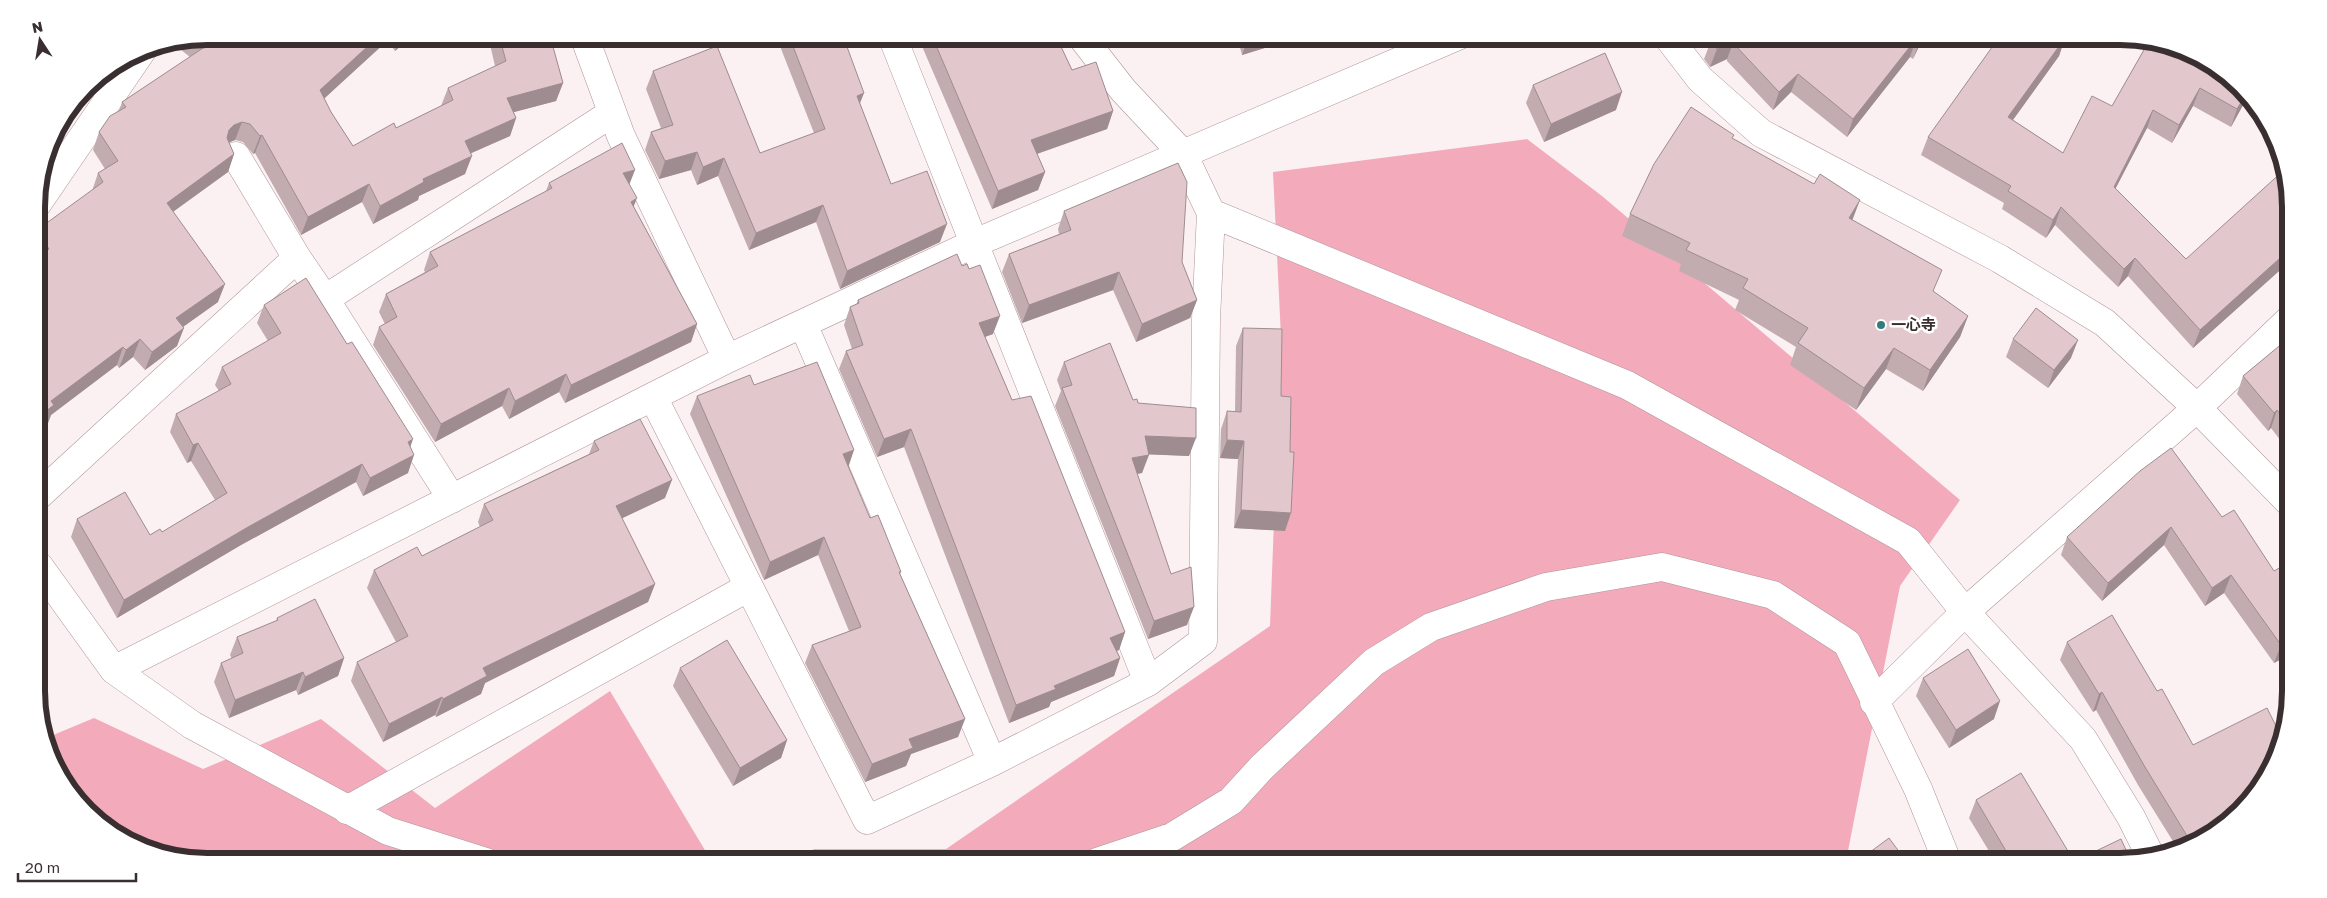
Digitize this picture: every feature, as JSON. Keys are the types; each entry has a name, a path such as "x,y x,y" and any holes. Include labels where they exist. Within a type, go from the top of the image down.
{"street":[{"path":"587,45 621,136 727,359"},
{"path":"896,45 1148,682"},
{"path":"653,397 867,820 992,762 1148,682 1203,641 1206,319 1211,213 1183,154 1123,90 1088,45"},
{"path":"114,670 727,359 975,243 1437,45"},
{"path":"1674,45 1700,78 1761,133 2000,258 2105,323 2197,408 2282,495"},
{"path":"45,192 133,63"},
{"path":"325,299 612,113"},
{"path":"236,156 297,258 452,499"},
{"path":"1211,213 1627,384 1908,541 1965,612 2083,740 2131,817 2148,851"},
{"path":"45,490 297,258"},
{"path":"802,324 992,762"},
{"path":"1874,702 1965,612 2197,408 2282,327"},
{"path":"1124,853 1172,837 1231,800 1262,767 1374,662 1423,632 1546,587 1662,567 1773,595 1846,643 1918,789 1944,853"},
{"path":"45,574 114,670 192,726 388,831 458,853"},
{"path":"347,810 749,587"}],"shaded area":[{"path":"1527,139 1602,196 1960,500 1900,586 1848,853 807,853 814,849 946,849 1270,626 1281,337 1273,172"},
{"path":"610,691 707,853 186,852 155,844 135,836 117,826 100,813 72,781 62,763 52,736 94,718 203,769 321,719 435,808"}],"building":[{"path":"205,45 369,45 320,90 331,112 353,146 394,123 396,128 453,100 448,88 506,61 502,45 552,45 563,83 507,98 516,118 465,141 472,156 423,179 424,182 380,206 369,184 308,217 262,135 260,136 250,124 242,122 234,125 229,130 227,138 234,154 167,203 225,284 176,318 184,328 152,352 140,339 126,350 123,347 51,401 54,405 45,412 45,252 49,249 45,243 45,224 103,182 98,173 118,161 99,132 110,116 126,107 122,102 206,46"},
{"path":"792,45 846,45 864,93 857,96 891,184 927,171 947,224 847,271 823,205 756,233 724,158 703,167 697,152 665,161 651,132 673,125 653,71 717,46 760,153 825,129"},
{"path":"936,45 1060,45 1072,70 1096,62 1113,111 1031,140 1045,172 998,191"},
{"path":"1714,45 1726,45 1717,49"},
{"path":"1735,45 1911,45 1853,119 1798,74 1779,92"},
{"path":"1994,45 2060,45 2008,117 2063,153 2092,96 2112,106 2146,47 2172,54 2192,62 2219,78 2242,100 2237,109 2200,88 2179,125 2153,110 2114,187 2186,259 2278,175 2282,207 2282,256 2200,330 2135,258 2124,269 2061,207 2053,220 2008,191 2011,186 1928,137"},
{"path":"1605,53 1622,92 1551,124 1533,85"},
{"path":"1691,107 1734,135 1732,138 1814,184 1820,174 1860,200 1849,218 1942,270 1933,291 1968,316 1930,370 1894,348 1864,388 1798,343 1808,328 1743,288 1748,279 1686,250 1690,243 1630,214 1654,164"},
{"path":"622,143 635,170 623,173 637,198 631,202 697,324 571,385 566,374 515,401 509,388 441,424 379,327 397,317 386,294 438,266 430,252 552,188 549,183"},
{"path":"1178,163 1187,182 1182,262 1197,300 1142,324 1119,272 1029,305 1009,254 1071,230 1064,211"},
{"path":"957,254 962,266 967,264 969,269 980,265 1000,316 979,323 1012,400 1031,396 1125,632 1110,638 1120,658 1054,686 1056,689 1016,705 911,429 884,439 846,351 863,345 850,307 859,303 858,300"},
{"path":"306,278 347,344 352,342 413,439 408,442 414,455 370,478 362,464 248,527 124,600 77,519 125,492 150,535 160,529 162,532 227,493 198,443 193,445 176,414 231,384 222,367 281,333 264,305"},
{"path":"2036,308 2078,340 2054,370 2013,339"},
{"path":"1243,328 1282,329 1281,396 1291,397 1290,452 1294,452 1291,513 1241,510 1244,441 1227,440 1227,411 1241,412"},
{"path":"1110,343 1133,400 1137,399 1138,403 1196,408 1196,438 1145,436 1149,455 1132,458 1171,574 1191,567 1194,607 1154,621 1062,388 1072,385 1064,362"},
{"path":"2282,344 2282,416 2277,410 2274,413 2243,376"},
{"path":"817,362 854,450 843,454 870,518 878,515 901,572 899,572 965,719 909,739 913,748 872,764 812,645 861,627 824,537 770,562 697,396 750,375 754,385"},
{"path":"640,419 672,480 616,506 655,584 483,668 487,676 389,724 357,662 408,636 374,570 417,547 422,556 493,520 484,504 599,450 594,441"},
{"path":"2171,448 2222,517 2234,510 2274,571 2282,566 2282,644 2231,575 2212,588 2171,527 2108,583 2067,537 2140,471"},
{"path":"315,599 344,658 305,677 303,672 235,700 221,663 243,653 237,637 278,620 277,618"},
{"path":"2112,615 2157,691 2162,689 2193,745 2267,708 2277,729 2273,743 2255,781 2235,806 2219,820 2188,838 2102,692 2099,694 2067,642"},
{"path":"727,640 787,740 740,768 680,668"},
{"path":"1968,649 2000,701 1956,730 1923,678"},
{"path":"2021,773 2069,853 2007,853 1976,800"},
{"path":"1889,838 1900,853 1869,853"},
{"path":"2121,839 2127,853 2092,853"}],"place":[{"name":"一心寺","path":"1881,325"}]}
